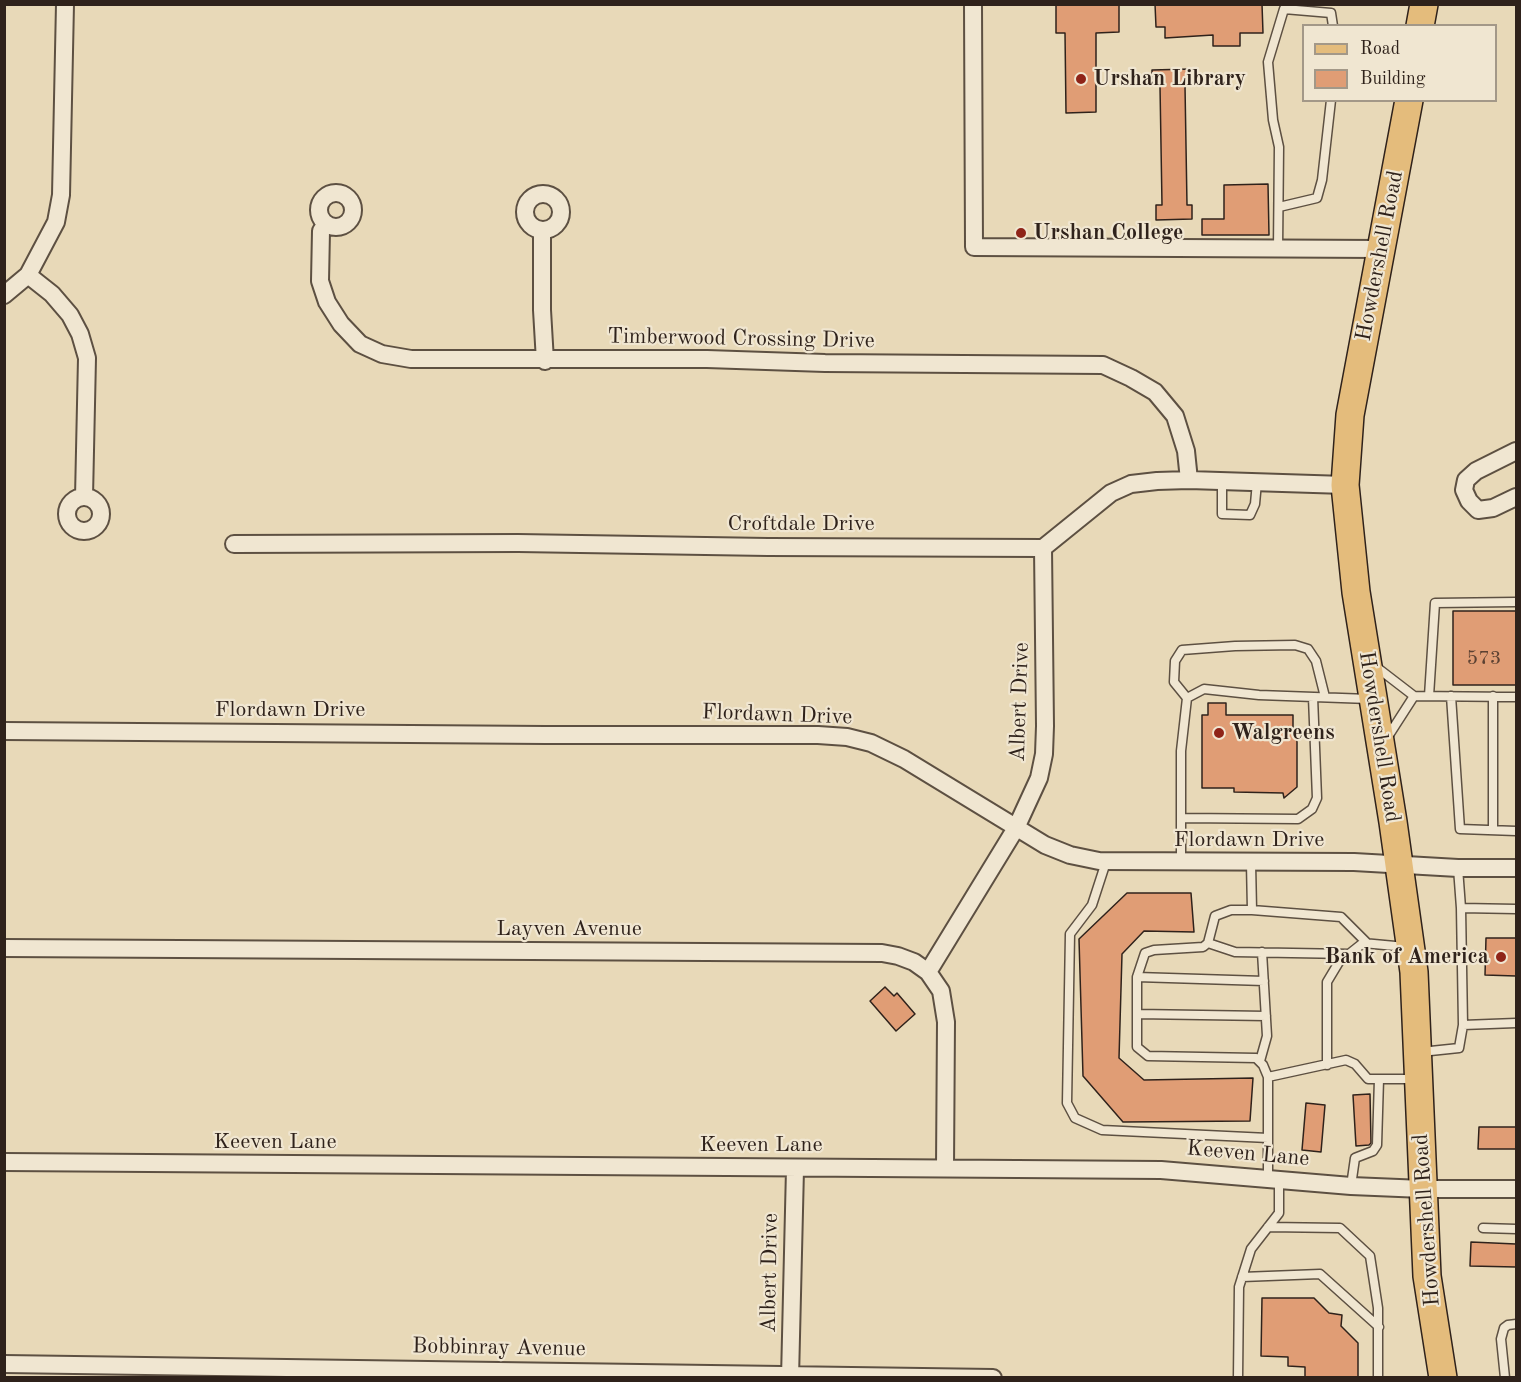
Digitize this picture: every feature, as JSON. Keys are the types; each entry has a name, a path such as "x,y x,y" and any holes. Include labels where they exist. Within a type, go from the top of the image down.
{"main road":[{"path":"1420,24 1424,4"},
{"name":"Howdershell Road","path":"1409,102 1350,415 1345,485 1356,592 1399,866 1414,982 1426,1276 1443,1377"}],"street":[{"path":"4,295 28,275 56,222 61,195 65,4"},
{"path":"972,4 974,247 1381,249"},
{"name":"Timberwood Crossing Drive","path":"326,224 321,231 320,281 327,302 341,324 360,344 382,354 411,359 545,361 706,359 825,363 1103,365 1155,392 1175,417 1186,451 1189,480"},
{"path":"542,230 542,310 545,361"},
{"path":"28,275 52,294 70,315 80,334 87,358 84,496"},
{"path":"1516,451 1476,471 1466,480 1464,490 1469,501 1478,510 1492,508 1516,497"},
{"path":"1043,548 1111,493 1131,484 1189,480 1345,485"},
{"name":"Croftdale Drive","path":"234,544 518,543 1043,548"},
{"name":"Albert Drive","path":"928,972 1016,828 1039,778 1044,754 1043,548"},
{"name":"Flordawn Drive","path":"4,731 847,737 871,743 904,759 1045,845 1070,855 1106,862 1354,862 1399,866 1516,868"},
{"name":"Layven Avenue","path":"4,948 882,953 898,956 928,972"},
{"path":"928,972 941,991 946,1022 945,1167"},
{"name":"Keeven Lane","path":"4,1162 1161,1170 1351,1186 1516,1189"},
{"name":"Albert Drive","path":"790,1376 795,1169"},
{"name":"Bobbinray Avenue","path":"4,1364 181,1372 993,1377"}],"lane":[{"path":"1278,249 1279,147 1273,120 1268,62 1284,9 1330,13 1333,24"},
{"path":"1279,207 1317,198 1322,180 1331,102"},
{"path":"1222,482 1222,514 1250,515 1255,504 1257,482"},
{"path":"1430,696 1435,603 1516,602"},
{"path":"1181,863 1180,751 1187,698 1174,682 1175,661 1182,650 1295,645 1308,650 1316,661 1325,697"},
{"path":"1366,659 1414,696 1516,697"},
{"path":"1187,698 1204,689 1259,695 1372,699"},
{"path":"1380,748 1414,696"},
{"path":"1450,696 1460,829 1516,831"},
{"path":"1493,696 1493,830"},
{"path":"1181,818 1298,819 1311,809 1317,798 1313,697"},
{"path":"1106,862 1092,905 1071,934 1066,1103 1075,1118 1102,1130 1268,1138"},
{"path":"1251,863 1252,910"},
{"path":"1268,1077 1346,1060 1354,1064 1368,1079 1378,1079 1418,1066 1459,1048 1462,1025 1461,908 1458,868"},
{"path":"1461,908 1516,909"},
{"path":"1238,1377 1239,1287 1251,1249 1279,1213 1268,1138 1268,1077 1256,1058 1148,1056 1137,1047 1137,977 1145,953 1154,950 1203,947 1208,943 1215,916 1231,910 1341,917 1367,944"},
{"path":"1208,943 1235,952 1349,954"},
{"path":"1327,1065 1327,982 1340,962 1364,943 1410,947"},
{"path":"1260,1061 1267,1036 1262,952"},
{"path":"1137,977 1264,981"},
{"path":"1137,1014 1266,1016"},
{"path":"1462,1025 1516,1023"},
{"path":"1351,1186 1355,1158 1374,1151 1377,1145 1378,1079"},
{"path":"1268,1227 1340,1228 1370,1256 1378,1327 1378,1377"},
{"path":"1483,1228 1516,1229"},
{"path":"1242,1277 1320,1274 1378,1327"},
{"path":"1505,1377 1501,1339 1504,1328 1516,1324"}],"building":[{"path":"1056,4 1119,4 1119,32 1096,33 1096,112 1066,113 1065,33 1056,33"},
{"path":"1155,4 1262,4 1263,33 1240,33 1240,46 1213,46 1213,35 1165,38 1165,27 1156,27"},
{"path":"1191,69 1191,86 1185,86 1187,205 1192,205 1192,219 1156,220 1156,205 1162,205 1160,86 1152,86 1152,70"},
{"path":"1268,184 1269,235 1202,235 1202,219 1224,219 1224,185"},
{"path":"1453,611 1516,611 1516,685 1453,685"},
{"name":"Walgreens","path":"1208,703 1226,703 1226,715 1293,715 1293,732 1297,732 1297,787 1284,798 1283,793 1234,792 1234,788 1202,788 1202,715 1208,715"},
{"path":"1127,893 1191,893 1194,932 1144,931 1122,954 1119,1058 1144,1080 1253,1078 1250,1121 1123,1122 1083,1076 1079,939"},
{"name":"Bank of America","path":"1486,938 1516,938 1516,976 1485,975"},
{"path":"885,987 894,996 897,993 915,1014 896,1031 870,1001"},
{"path":"1370,1094 1371,1143 1356,1146 1353,1095"},
{"path":"1306,1103 1325,1105 1321,1152 1302,1150"},
{"path":"1479,1127 1516,1127 1516,1149 1478,1149"},
{"path":"1471,1242 1516,1244 1516,1267 1470,1266"},
{"path":"1262,1298 1314,1298 1329,1313 1342,1315 1341,1326 1358,1343 1358,1377 1305,1377 1305,1367 1288,1366 1288,1357 1261,1356"}],"place":[{"name":"Urshan Library","path":"1081,79"},
{"name":"Urshan College","path":"1021,233"},
{"name":"Walgreens","path":"1219,733"},
{"name":"Bank of America","path":"1501,957"}]}
